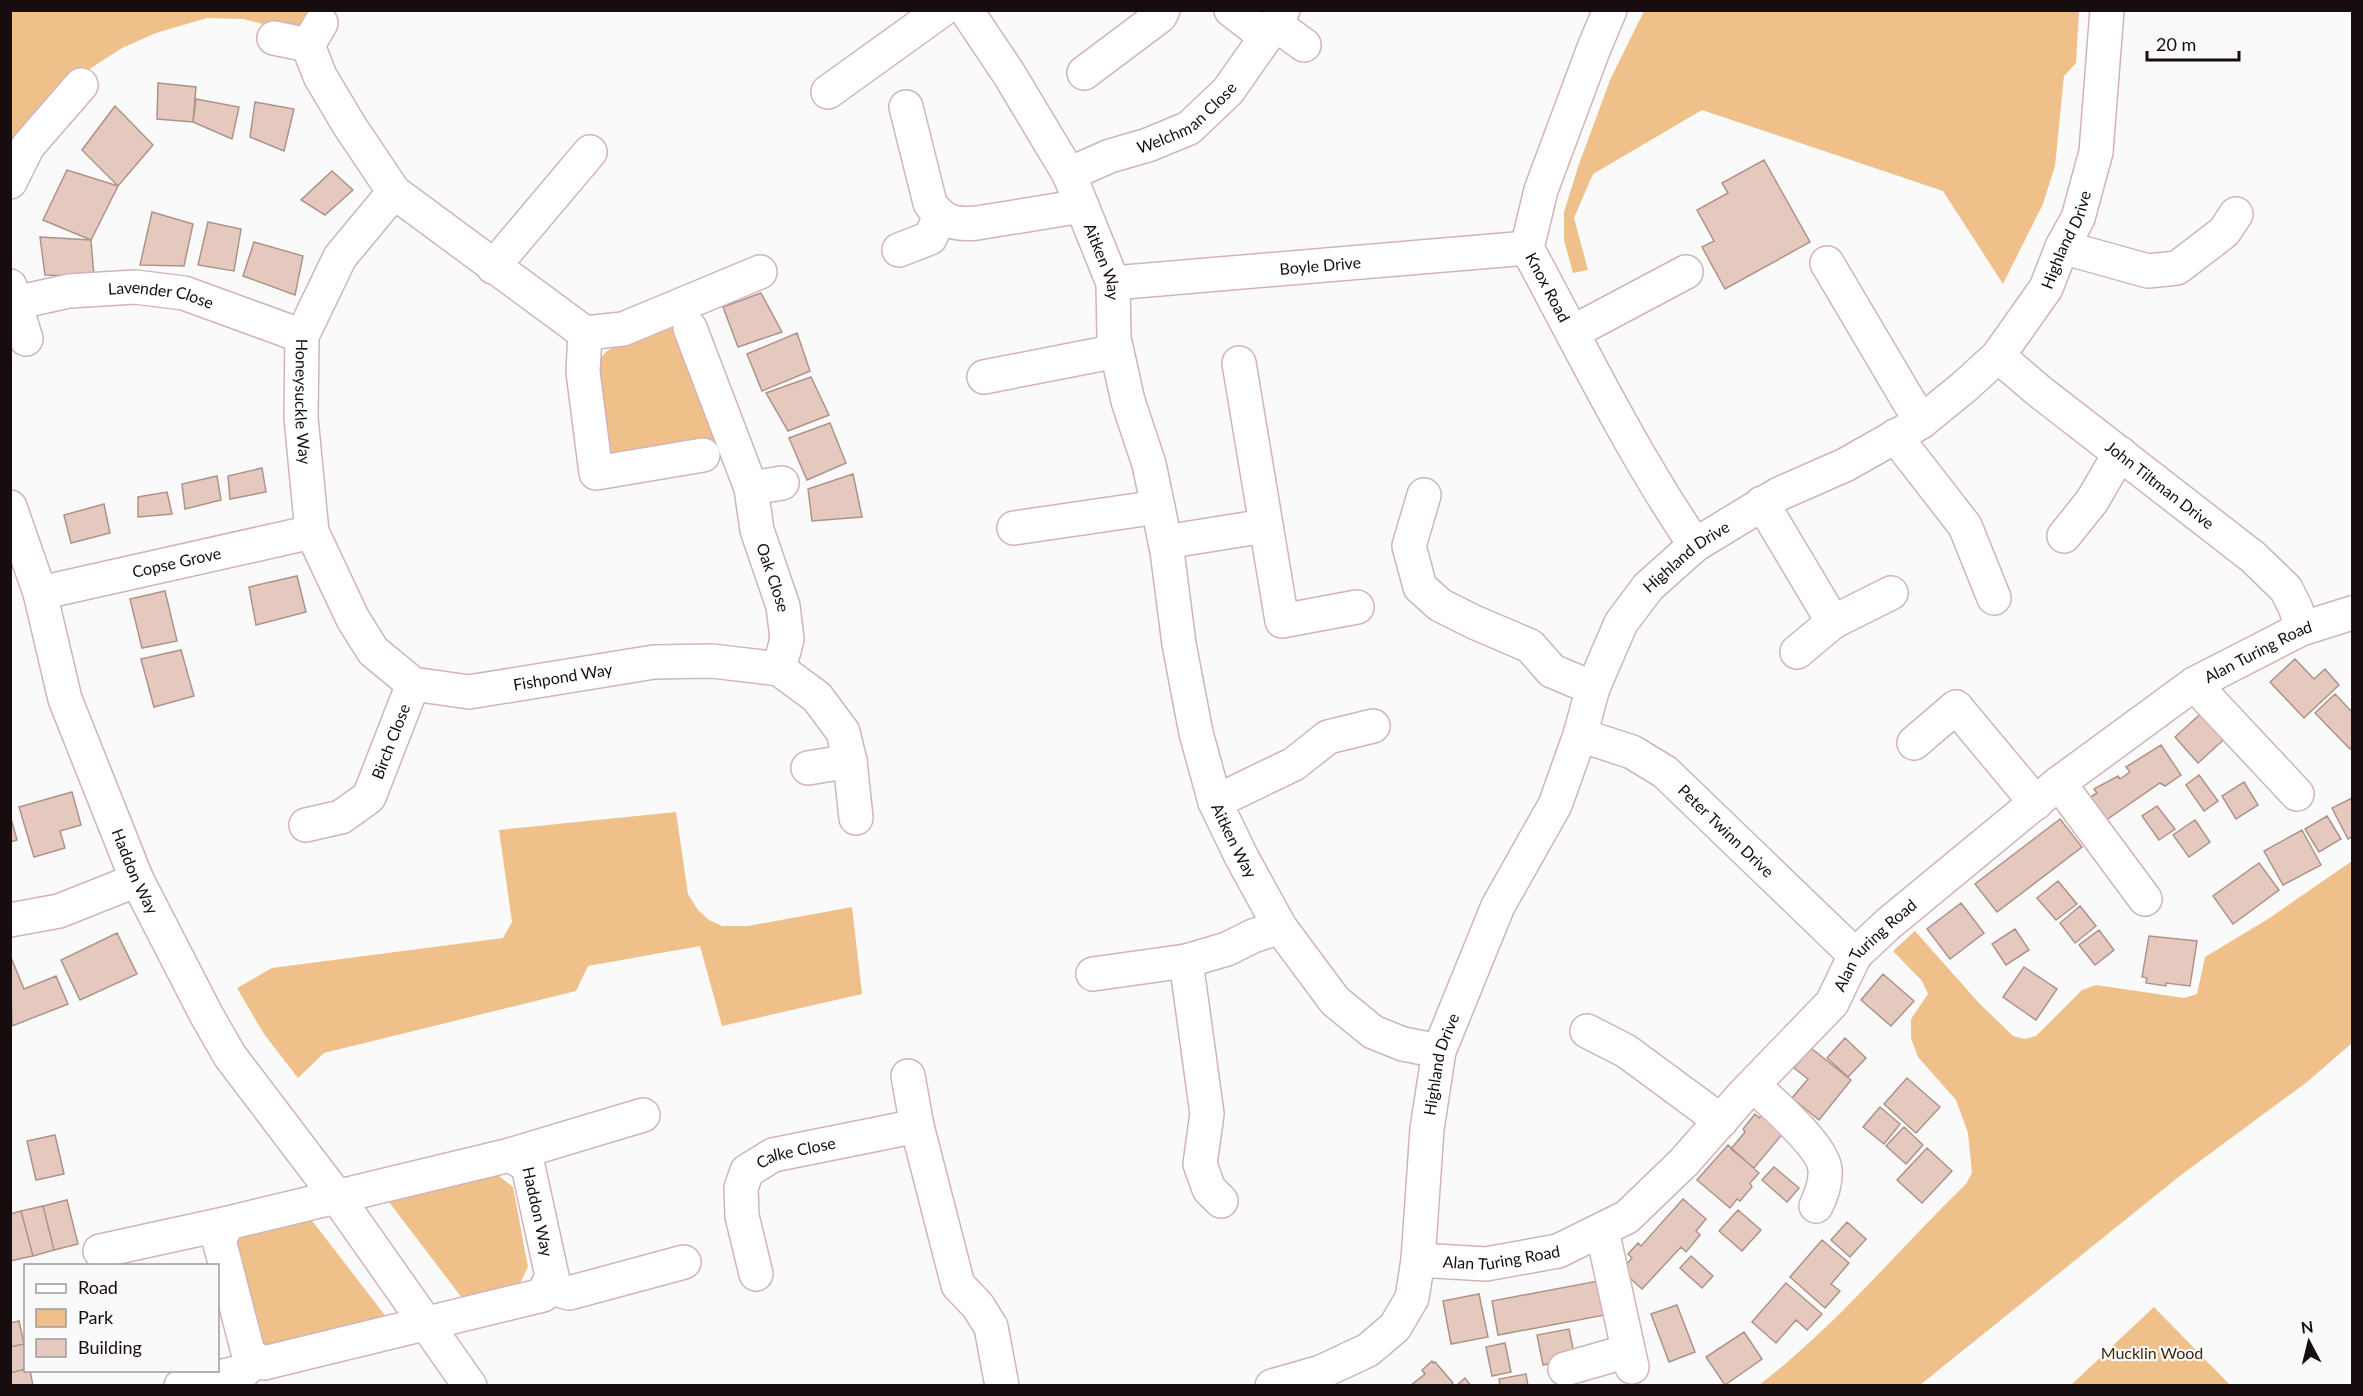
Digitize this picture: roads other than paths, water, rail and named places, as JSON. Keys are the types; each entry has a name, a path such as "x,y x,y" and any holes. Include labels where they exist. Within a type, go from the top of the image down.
{"street":[{"path":"828,92 942,10"},
{"name":"Aitken Way","path":"966,10 1009,74 1069,174 1113,283 1114,338 1128,401 1149,464 1166,542 1179,644 1196,733 1215,802 1241,856 1280,927 1335,1001 1373,1032 1402,1044 1439,1051"},
{"path":"1084,73 1160,16 1163,10"},
{"path":"1232,10 1275,24 1304,45"},
{"name":"Knox Road","path":"1610,10 1541,190 1527,248 1637,451 1695,546"},
{"name":"Highland Drive","path":"1272,1386 1321,1372 1368,1350 1395,1327 1412,1298 1418,1260 1427,1129 1439,1051 1498,906 1555,805 1580,735 1593,688 1621,622 1648,587 1695,546 1762,503 1845,465 1908,429 1964,387 1998,356 2046,288 2062,247 2078,218 2093,166 2107,10"},
{"name":"Welchman Close","path":"1069,174 1110,156 1148,145 1189,128 1228,91 1275,24"},
{"path":"274,38 314,34 320,76 349,125 394,192 585,333 623,329 760,272"},
{"path":"10,182 28,146 81,85"},
{"path":"906,107 930,203 944,220 960,224 1082,206"},
{"path":"494,267 591,152"},
{"name":"Honeysuckle Way","path":"312,532 301,418 303,336 340,257 394,192"},
{"path":"2062,247 2148,271 2177,268 2224,232 2236,214"},
{"path":"899,250 930,238 940,216"},
{"name":"Boyle Drive","path":"1113,283 1527,248"},
{"path":"1827,263 1908,429 1965,526 1994,598"},
{"path":"1573,332 1686,272"},
{"name":"Lavender Close","path":"26,339 13,295 135,287 183,293 303,336"},
{"name":"Oak Close","path":"690,328 766,485 757,530 783,606 787,639 778,669"},
{"path":"585,333 583,372 596,473 703,455"},
{"path":"984,377 1117,351"},
{"name":"John Tiltman Drive","path":"1998,356 2039,391 2253,557 2286,589 2296,609 2301,629"},
{"path":"1239,363 1282,621 1357,607"},
{"path":"2064,536 2092,501 2120,453"},
{"path":"1424,495 1409,546 1420,587 1440,605 1530,646 1552,670 1593,688"},
{"path":"1762,503 1833,622"},
{"name":"Haddon Way","path":"10,507 40,593 65,699 137,880 230,1056 337,1197 470,1386"},
{"path":"1014,528 1158,507"},
{"path":"1166,542 1265,526"},
{"path":"312,532 353,619 373,651 413,684"},
{"name":"Copse Grove","path":"40,593 312,532"},
{"path":"1797,652 1833,622 1891,593"},
{"name":"Alan Turing Road","path":"1418,1260 1486,1264 1558,1251 1627,1217 1684,1162 1753,1085 1832,1003 1855,955 1888,924 2047,793 2194,684 2301,629 2352,613"},
{"name":"Fishpond Way","path":"413,684 469,692 654,662 712,661 778,669 817,697 843,732 850,761 856,818"},
{"name":"Birch Close","path":"306,825 379,805 413,684"},
{"path":"2194,684 2297,794"},
{"path":"1914,743 1956,707 2047,793 2145,899"},
{"path":"1215,802 1294,764 1328,737 1373,726"},
{"name":"Peter Twinn Drive","path":"1580,735 1632,752 1665,772 1855,955"},
{"path":"808,768 850,761"},
{"path":"10,920 59,911 137,880"},
{"path":"1093,974 1186,961 1227,949 1252,936 1280,927"},
{"path":"1186,961 1207,1114 1200,1164 1209,1189 1221,1201"},
{"path":"1587,1030 1626,1051 1721,1121"},
{"path":"908,1076 917,1126 958,1285 978,1306 991,1327 1002,1386"},
{"path":"1753,1085 1819,1151 1825,1170 1821,1196 1816,1206"},
{"path":"510,1155 643,1115"},
{"name":"Calke Close","path":"756,1274 742,1216 741,1188 747,1171 773,1155 917,1126"},
{"name":"Haddon Way","path":"100,1251 228,1223 510,1155 528,1166 552,1276 547,1287"},
{"path":"228,1223 219,1240 249,1356 264,1363 543,1295 547,1287 569,1293 684,1262"},
{"path":"1566,1369 1630,1359 1602,1230"},
{"path":"181,1386 244,1371 256,1359"}],"park label":[{"name":"Mucklin Wood","path":"2152,1353"}]}
